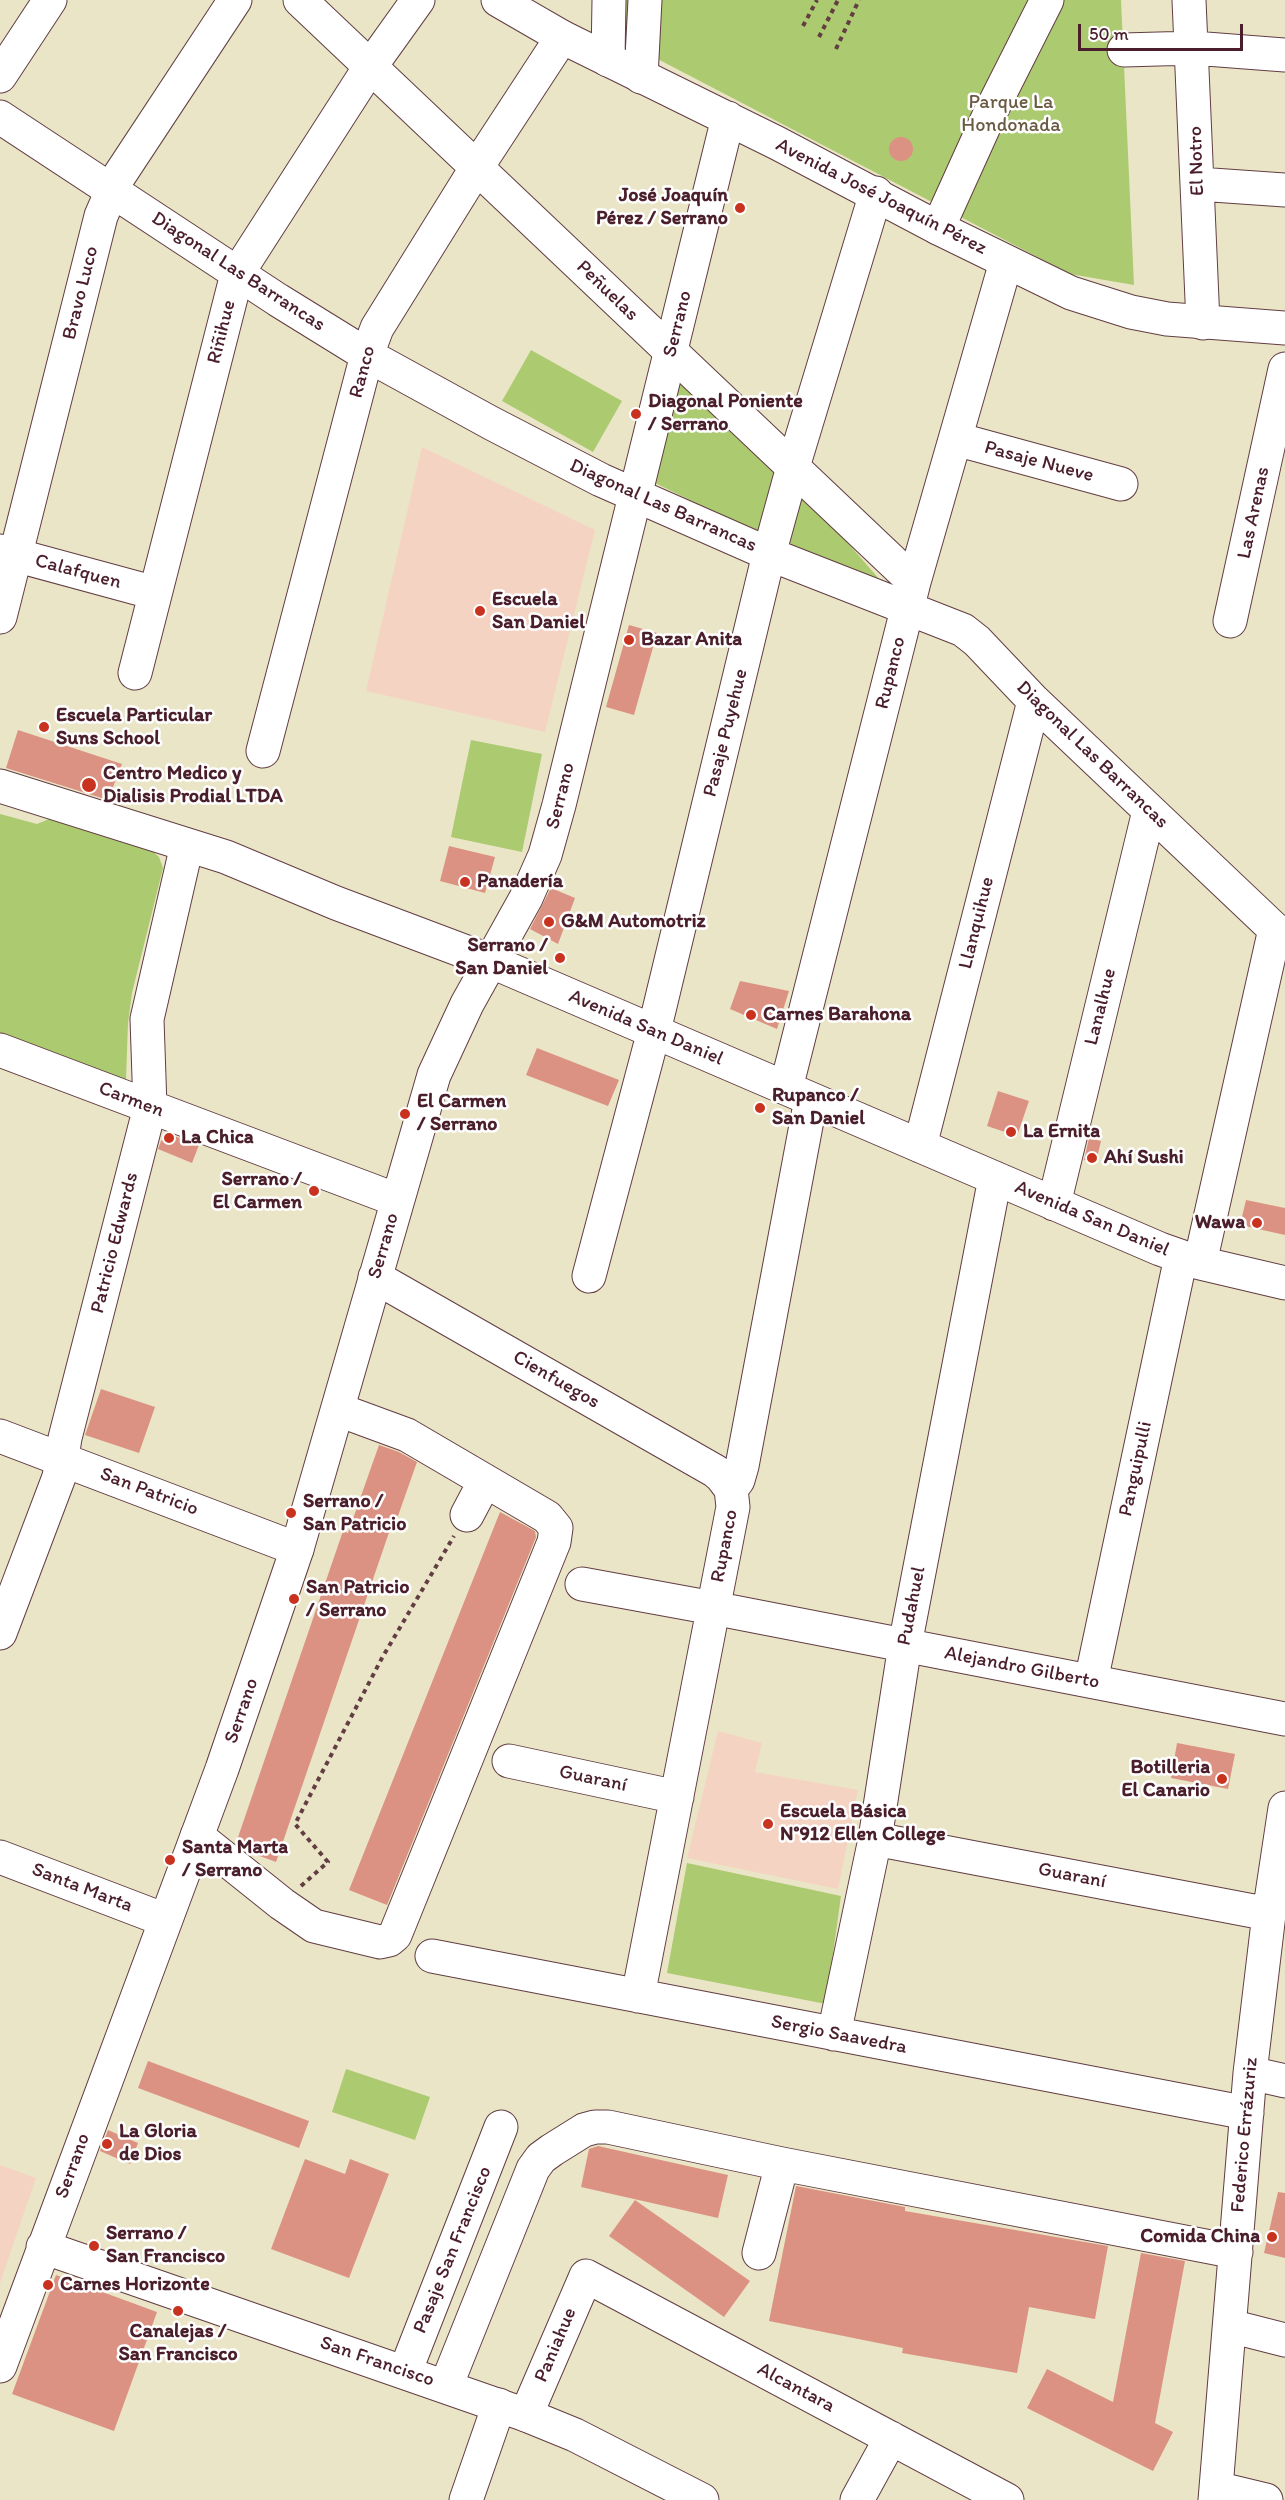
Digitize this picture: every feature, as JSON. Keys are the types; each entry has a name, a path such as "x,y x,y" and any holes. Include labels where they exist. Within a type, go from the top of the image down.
{"street":[{"path":"0,76 50,0"},
{"name":"Bravo Luco","path":"0,617 8,553 98,225 112,190 235,0"},
{"name":"Peñuelas","path":"300,0 793,467 911,595"},
{"name":"Riñihue","path":"135,673 237,274 370,67 418,0"},
{"name":"Avenida José Joaquín Pérez","path":"498,0 562,37 876,193 938,228 1042,281 1101,304 1167,319 1285,328"},
{"path":"608,60 609,0"},
{"path":"641,77 645,0"},
{"path":"938,228 991,111 1047,0"},
{"name":"El Notro","path":"1189,0 1193,48 1203,323"},
{"name":"Ranco","path":"263,751 367,355 381,319 562,37"},
{"path":"1124,50 1193,48 1285,55"},
{"name":"Diagonal Las Barrancas","path":"0,117 237,274 367,355 537,448 635,495 769,554 911,595 977,641 1034,701 1282,933"},
{"name":"Serrano","path":"1,2359 247,1699 297,1549 339,1410 434,1075 453,1031 526,898 551,834 728,118"},
{"path":"1198,184 1285,190"},
{"name":"Pasaje Puyehue","path":"589,1276 654,1031 769,554 876,193"},
{"name":"Rupanco","path":"638,1996 733,1507 731,1489 738,1480 742,1466 798,1094 911,595 1006,262"},
{"name":"Las Arenas","path":"1230,621 1285,369"},
{"name":"Pasaje Nueve","path":"956,439 1121,484"},
{"name":"Calafquen","path":"8,553 155,593"},
{"name":"Llanquihue","path":"920,1146 1034,701"},
{"name":"Avenida San Daniel","path":"0,786 226,857 336,903 490,960 1054,1204 1191,1260 1285,1283"},
{"name":"Lanalhue","path":"1054,1204 1149,811"},
{"name":"Patricio Edwards","path":"0,1633 59,1477 61,1459 150,1107 147,1019 187,845"},
{"name":"Panguipulli","path":"1091,1681 1191,1260 1282,933"},
{"name":"Carmen","path":"0,1050 398,1200"},
{"name":"Pudahuel","path":"834,2034 875,1839 905,1645 995,1178"},
{"name":"Cienfuegos","path":"375,1277 715,1471 731,1489"},
{"path":"197,1836 282,1904 314,1926 370,1941 388,1940 399,1928 556,1535 556,1528 547,1517 407,1435 339,1410"},
{"name":"San Patricio","path":"0,1436 297,1549"},
{"path":"467,1515 485,1481"},
{"name":"Alejandro Gilberto","path":"582,1584 1285,1719"},
{"name":"Guaraní","path":"509,1761 677,1797"},
{"name":"Federico Errázuriz","path":"1216,2494 1250,2073 1269,1914 1285,1808"},
{"name":"Guaraní","path":"875,1839 1269,1914"},
{"name":"Santa Marta","path":"0,1857 165,1920"},
{"name":"Sergio Saavedra","path":"432,1956 1247,2113"},
{"path":"1250,2073 1285,2081"},
{"name":"Pasaje San Francisco","path":"405,2372 501,2127"},
{"path":"447,2386 533,2169 541,2158 552,2150 584,2130 595,2127 608,2127 782,2164 1236,2252"},
{"path":"759,2253 782,2164"},
{"name":"San Francisco","path":"43,2247 512,2410 575,2435 697,2499"},
{"name":"Paniahue","path":"466,2500 512,2410 586,2276"},
{"name":"Alcantara","path":"586,2276 1007,2500"},
{"path":"1230,2326 1285,2340"},
{"path":"857,2500 891,2438"},
{"path":"1216,2494 1266,2500"}],"path":[{"path":"803,26 817,0"},
{"path":"819,37 838,0"},
{"path":"836,49 859,0"},
{"path":"282,1904 328,1862 295,1824 382,1658 467,1515"}],"shaded area":[{"name":"Escuela San Daniel","path":"422,447 595,530 545,732 366,691"},
{"path":"718,1731 762,1743 755,1772 858,1790 838,1889 687,1858"},
{"path":"0,2165 36,2178 0,2283"}],"green space":[{"name":"Parque La Hondonada","path":"625,0 1121,0 1134,285 1070,274 650,55 629,42 624,20"},
{"path":"531,350 622,401 593,452 502,401"},
{"path":"677,374 781,472 763,536 653,482"},
{"path":"799,487 894,596 781,545"},
{"path":"471,740 542,754 522,852 451,837"},
{"path":"0,814 37,824 54,817 150,849 159,857 163,868 132,993 128,1023 126,1080 123,1084 0,1041"},
{"path":"687,1863 841,1896 826,2004 667,1973"},
{"path":"346,2069 430,2097 415,2140 332,2112"}],"building":[{"path":"901,137 909,141 913,149 909,157 901,161 893,157 889,149 893,141"},
{"path":"629,625 657,633 634,715 606,707"},
{"path":"18,730 122,764 108,800 6,768"},
{"path":"449,846 495,857 485,893 440,881"},
{"path":"551,888 575,898 558,944 530,929"},
{"path":"740,981 789,991 777,1029 730,1009"},
{"path":"537,1048 619,1080 608,1106 526,1075"},
{"path":"998,1091 1029,1101 1017,1136 987,1126"},
{"path":"169,1134 199,1145 192,1163 158,1149 161,1141"},
{"path":"1089,1138 1101,1141 1096,1162 1084,1160"},
{"path":"1246,1200 1285,1208 1285,1235 1240,1225"},
{"path":"101,1389 155,1407 139,1453 85,1435"},
{"path":"379,1445 417,1462 398,1516 395,1515 276,1862 246,1851 236,1843 343,1531 348,1533"},
{"path":"500,1512 535,1531 536,1537 387,1905 349,1890"},
{"path":"1177,1743 1235,1754 1228,1789 1171,1778"},
{"path":"148,2061 309,2121 299,2148 138,2088"},
{"path":"108,2130 138,2143 130,2164 100,2151"},
{"path":"598,2146 728,2175 718,2218 581,2187 589,2149"},
{"path":"305,2159 345,2174 350,2159 389,2174 349,2278 271,2249"},
{"path":"796,2186 905,2207 905,2211 1108,2246 1095,2319 1029,2307 1017,2373 902,2353 903,2348 769,2321"},
{"path":"1278,2192 1285,2193 1285,2258 1264,2253"},
{"path":"635,2200 750,2281 724,2317 609,2236"},
{"path":"1141,2253 1185,2261 1155,2423 1173,2432 1153,2471 1027,2408 1047,2369 1113,2402"},
{"path":"56,2275 157,2312 114,2431 12,2394"}],"place":[{"name":"José Joaquín Pérez / Serrano","path":"740,208"},
{"name":"Diagonal Poniente / Serrano","path":"636,414"},
{"name":"Escuela San Daniel","path":"480,611"},
{"name":"Bazar Anita","path":"629,640"},
{"name":"Escuela Particular Suns School","path":"44,727"},
{"name":"Centro Medico y Dialisis Prodial LTDA","path":"89,785"},
{"name":"Panadería","path":"465,882"},
{"name":"G&M Automotriz","path":"549,922"},
{"name":"Serrano / San Daniel","path":"560,958"},
{"name":"Carnes Barahona","path":"751,1015"},
{"name":"Rupanco / San Daniel","path":"760,1108"},
{"name":"El Carmen / Serrano","path":"405,1114"},
{"name":"La Ernita","path":"1011,1132"},
{"name":"La Chica","path":"169,1138"},
{"name":"Ahí Sushi","path":"1092,1158"},
{"name":"Serrano / El Carmen","path":"314,1191"},
{"name":"Wawa","path":"1257,1223"},
{"name":"Serrano / San Patricio","path":"291,1513"},
{"name":"San Patricio / Serrano","path":"294,1599"},
{"name":"Botilleria El Canario","path":"1222,1779"},
{"name":"Escuela Básica N°912 Ellen College","path":"768,1824"},
{"name":"Santa Marta / Serrano","path":"170,1860"},
{"name":"La Gloria de Dios","path":"107,2144"},
{"name":"Comida China","path":"1272,2237"},
{"name":"Serrano / San Francisco","path":"94,2246"},
{"name":"Carnes Horizonte","path":"48,2285"},
{"name":"Canalejas / San Francisco","path":"178,2311"}]}
